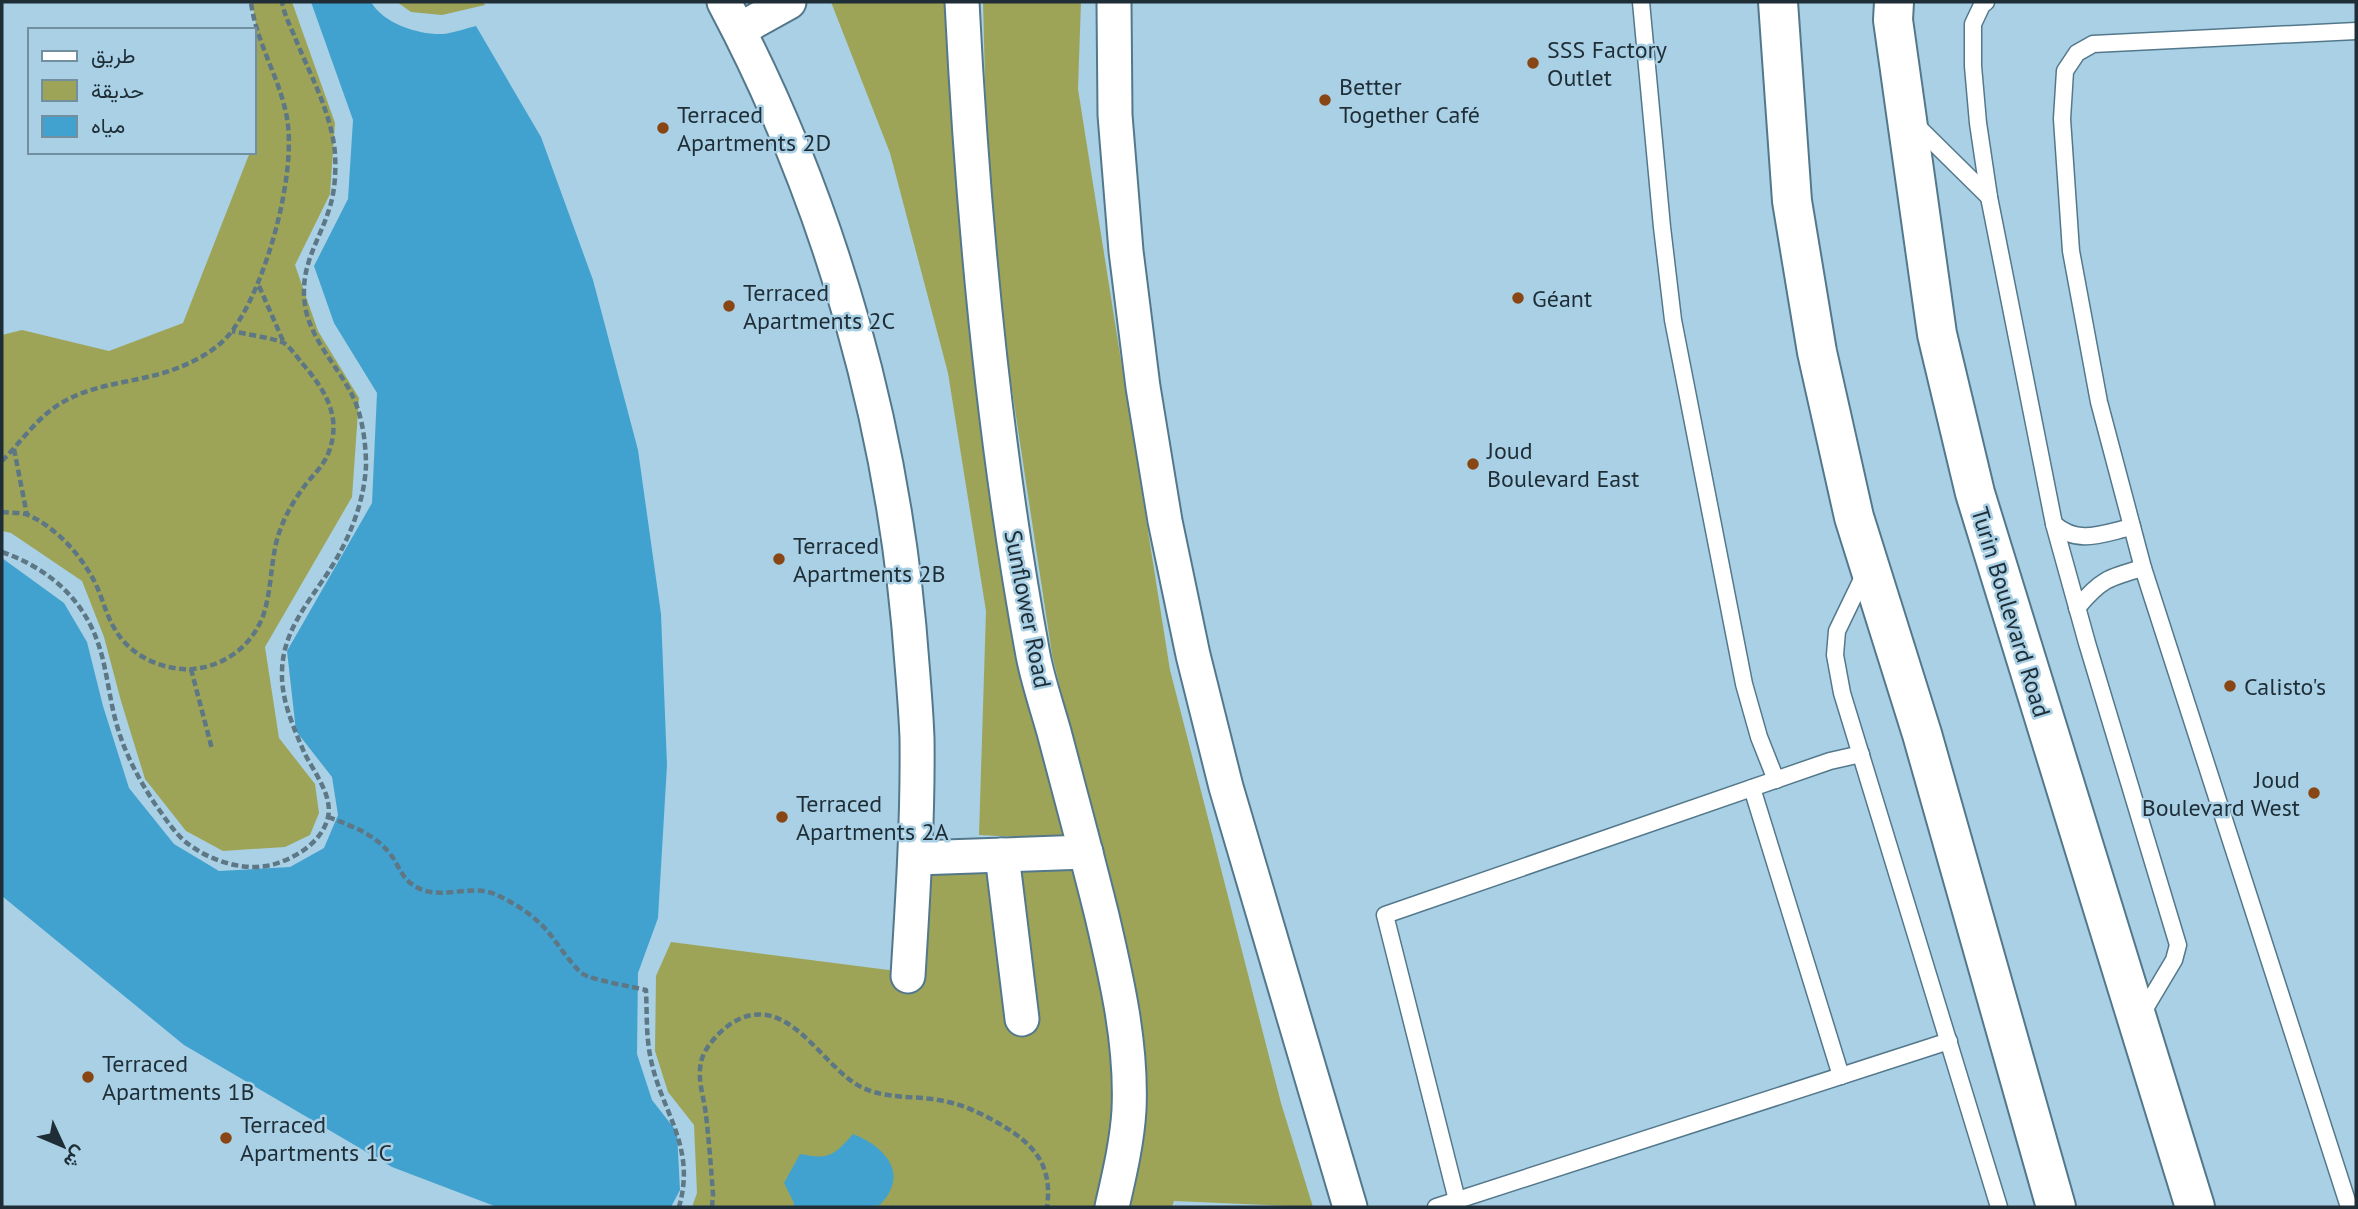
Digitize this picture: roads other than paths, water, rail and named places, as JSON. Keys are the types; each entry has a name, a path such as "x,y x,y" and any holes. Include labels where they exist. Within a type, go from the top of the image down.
{"main road":[{"path":"1778,2 1792,201 1817,352 1854,517 1922,734 2056,1207"},
{"name":"Turin Boulevard Road","path":"1894,2 1893,20 1937,334 1975,493 2195,1207"}],"street":[{"path":"789,2 732,16 790,142 832,256 866,373 892,493 908,614 917,736 916,858 908,976"},
{"name":"Sunflower Road","path":"962,2 979,254 1011,524 1034,659 1086,852 1114,967 1127,1038 1129,1110 1122,1164 1112,1207"},
{"path":"1114,2 1115,115 1126,251 1143,387 1165,521 1193,655 1226,787 1350,1207"},
{"path":"916,858 1086,852"},
{"path":"1002,855 1022,1019"}],"lane":[{"path":"1641,2 1673,320 1744,684 1759,737 1776,780"},
{"path":"1986,2 1973,24 1973,66 1989,197 2054,524 2178,945 2174,960 2137,1022"},
{"path":"2348,1207 2143,568 2099,402 2071,251 2062,119 2065,71 2077,53 2093,44 2356,31"},
{"path":"1906,115 1989,197"},
{"path":"2054,524 2064,533 2081,538 2133,527"},
{"path":"1869,564 1838,631 1835,655 1842,693 1999,1207"},
{"path":"2077,608 2100,583 2143,568"},
{"path":"1458,1200 1385,915 1830,761 1861,754"},
{"path":"1752,788 1841,1076"},
{"path":"1436,1207 1948,1041"}],"water":[{"path":"311,2 371,2 393,22 423,33 451,33 476,26 541,137 593,280 638,450 661,614 667,765 658,918 638,973 637,1054 652,1100 677,1132 680,1190 671,1207 497,1207 392,1167 184,1045 2,896 2,558 64,603 87,642 103,706 129,788 174,844 219,871 290,867 324,848 338,815 332,777 296,731 287,651 372,503 377,393 334,323 314,266 348,199 353,120"},
{"path":"853,1134 878,1148 890,1163 893,1181 889,1193 880,1205 793,1207 794,1203 784,1183 800,1154 830,1154"}],"place":[{"name":"SSS Factory Outlet","path":"1533,63"},
{"name":"Better Together Café","path":"1325,100"},
{"name":"Terraced Apartments 2D","path":"663,128"},
{"name":"Géant","path":"1518,298"},
{"name":"Terraced Apartments 2C","path":"729,306"},
{"name":"Joud Boulevard East","path":"1473,464"},
{"name":"Terraced Apartments 2B","path":"779,559"},
{"name":"Calisto's","path":"2230,686"},
{"name":"Joud Boulevard West","path":"2314,793"},
{"name":"Terraced Apartments 2A","path":"782,817"},
{"name":"Terraced Apartments 1B","path":"88,1077"},
{"name":"Terraced Apartments 1C","path":"226,1138"}]}
